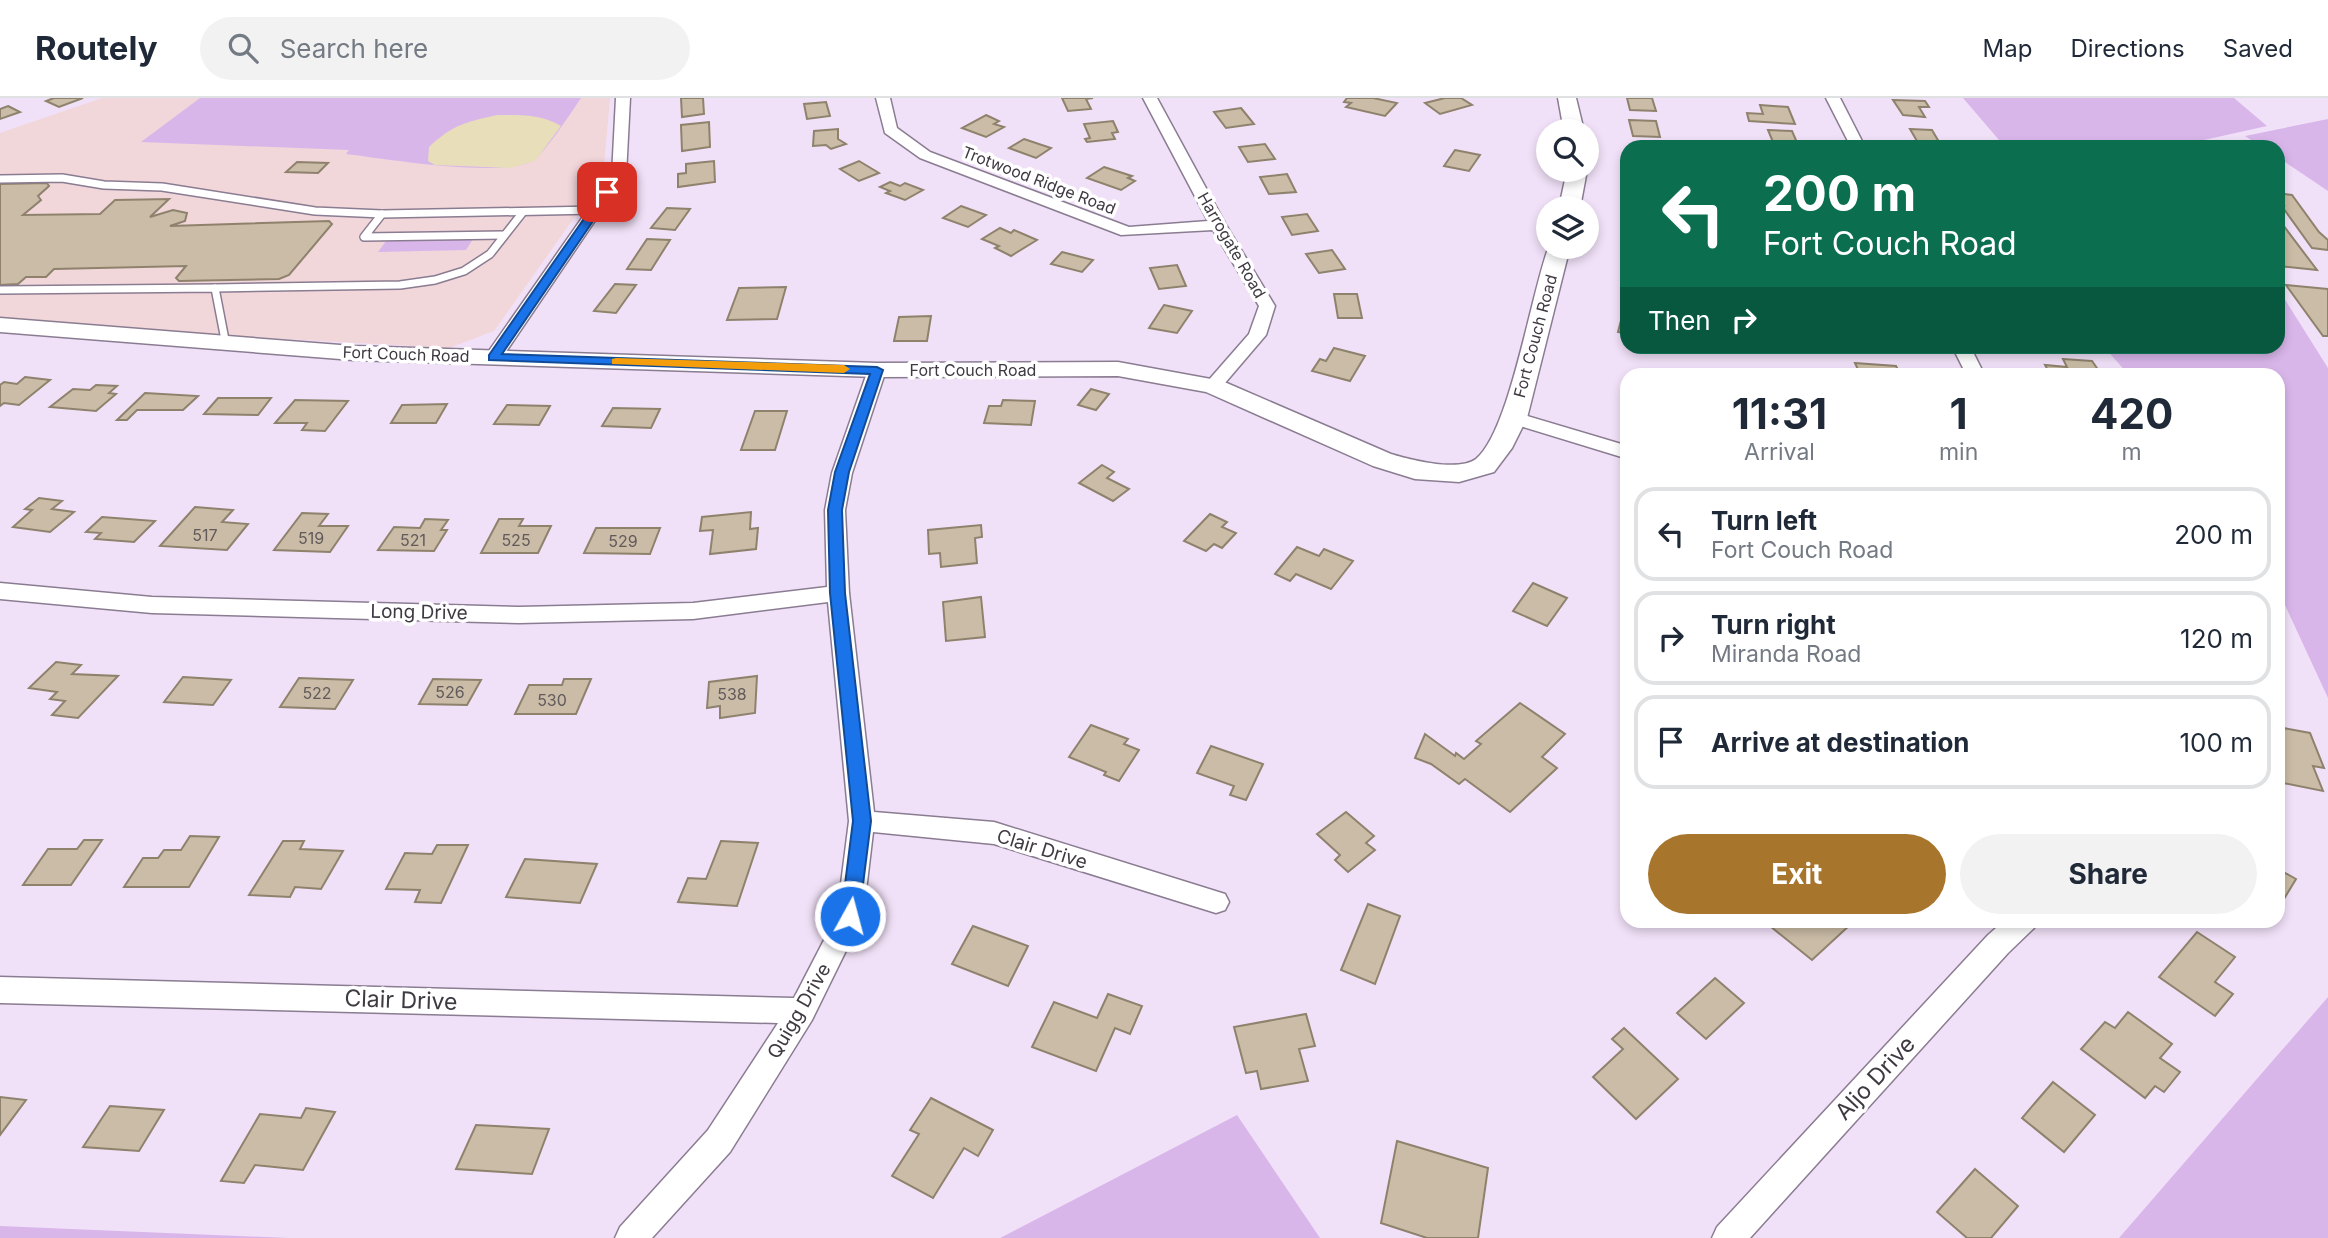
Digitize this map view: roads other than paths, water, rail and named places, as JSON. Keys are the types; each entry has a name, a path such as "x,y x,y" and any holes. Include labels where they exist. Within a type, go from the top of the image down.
{"street":[{"path":"493,358 619,174 623,98"},
{"name":"Trotwood Ridge Road","path":"883,98 890,130 925,155 1114,228 1126,232 1218,225"},
{"name":"Harrogate Road","path":"1150,98 1218,225 1267,306 1256,335 1213,386"},
{"path":"1567,98 1571,119"},
{"path":"1833,98 1854,140"},
{"name":"Fort Couch Road","path":"0,326 226,345 493,358 877,370 1118,369 1213,386 1382,460 1440,474 1460,473 1484,466 1499,448 1514,418 1556,259"},
{"name":"Quigg Drive","path":"631,1238 719,1141 802,1011 850,916 862,821 838,593 835,510 842,472 877,370"},
{"path":"1514,418 1620,451"},
{"name":"Long Drive","path":"0,591 152,605 519,615 693,611 838,593"},
{"name":"Clair Drive","path":"862,821 994,833 1216,902"},
{"name":"Aljo Drive","path":"1728,1238 1998,944 2016,928"},
{"name":"Clair Drive","path":"0,990 802,1011"}],"lane":[{"path":"0,179 62,178 104,185 162,187 315,211 382,214 596,211"},
{"path":"0,290 400,285 435,280 464,271 490,254 523,212"},
{"path":"382,214 364,237 504,235"},
{"path":"215,288 226,345"}]}
